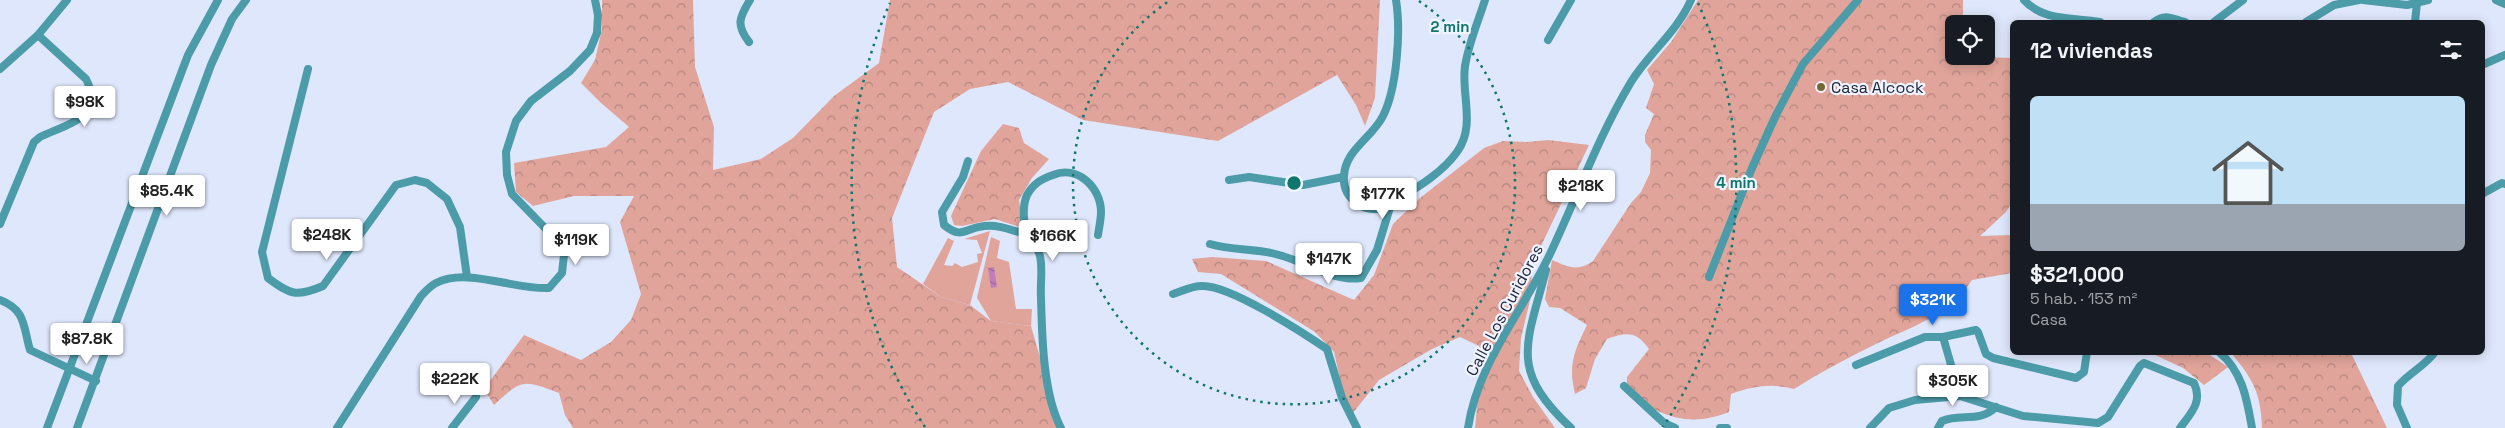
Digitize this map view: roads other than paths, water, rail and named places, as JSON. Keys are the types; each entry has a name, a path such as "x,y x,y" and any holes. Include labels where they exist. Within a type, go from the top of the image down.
{"street":[{"path":"0,68 38,34 67,0"},
{"path":"47,428 188,55 218,0"},
{"path":"77,428 96,381 211,65 232,19 246,0"},
{"path":"337,428 421,296 435,283 448,279 468,277 534,289 549,288 562,273 564,255 549,232 512,194 506,175 506,152 516,122 531,101 570,71 590,50 597,33 598,14 595,0"},
{"path":"749,42 741,31 740,20 750,0"},
{"path":"1396,0 1397,48 1389,102 1383,117 1374,131 1352,153 1344,177 1346,189 1356,204 1376,210 1391,204 1440,171 1458,152 1468,120 1465,69 1470,39 1485,0"},
{"path":"1548,40 1571,0"},
{"name":"Calle Los Curidores","path":"1468,428 1471,407 1482,375 1495,349 1530,294 1631,82 1642,66 1673,31 1691,0"},
{"path":"1709,277 1748,176 1776,115 1803,64 1858,0"},
{"path":"2024,0 2039,12 2048,16 2083,20"},
{"path":"2217,20 2243,0"},
{"path":"2309,20 2334,5 2359,0"},
{"path":"2363,0 2394,5 2428,0"},
{"path":"2496,0 2505,4"},
{"path":"2415,20 2417,3"},
{"path":"2157,20 2162,16 2167,16 2179,20"},
{"path":"0,224 34,142 40,137 86,115 91,106 91,88 86,79 38,34"},
{"path":"2485,64 2505,55"},
{"path":"308,68 262,252 268,278 284,290 304,294 322,286 396,185 415,180 427,183 447,199 460,227 468,277"},
{"path":"968,161 963,177 942,212 944,225 955,233 962,233 984,226 1028,235"},
{"path":"1062,428 1055,415 1042,344 1042,266 1038,249 1028,235 1024,216 1026,196 1037,181 1060,172 1080,175 1090,183 1097,196 1101,211 1098,235"},
{"path":"1229,180 1249,177 1303,185 1344,177"},
{"path":"2485,192 2505,184"},
{"path":"1210,244 1226,249 1269,252 1336,276 1361,278 1377,250 1391,204"},
{"path":"1550,254 1526,346 1528,370 1540,394 1571,428"},
{"path":"1174,294 1202,285 1221,289 1300,331 1327,349 1342,398 1357,428"},
{"path":"0,300 14,305 20,313 30,350 96,381"},
{"path":"1856,366 1925,338 1943,337 1976,330 1986,354 1993,358 2076,378 2084,372 2087,355"},
{"path":"1943,337 1960,396"},
{"path":"2222,355 2244,385 2252,428"},
{"path":"2408,428 2397,405 2398,386 2410,373 2429,361 2433,355"},
{"path":"1870,428 1889,408 1915,400 1960,396 2040,418 2098,423 2108,417 2140,366 2150,364 2194,383 2199,393 2197,404 2180,428"},
{"path":"1624,386 1664,424 1675,428"},
{"path":"452,428 476,397"},
{"path":"1938,428 1942,421 1948,418 1984,416 1996,407"},
{"path":"1720,428 1727,428"}],"water":[{"path":"994,267 997,287 991,288 988,268"}],"place":[{"name":"Casa Alcock","path":"1821,87"}]}
